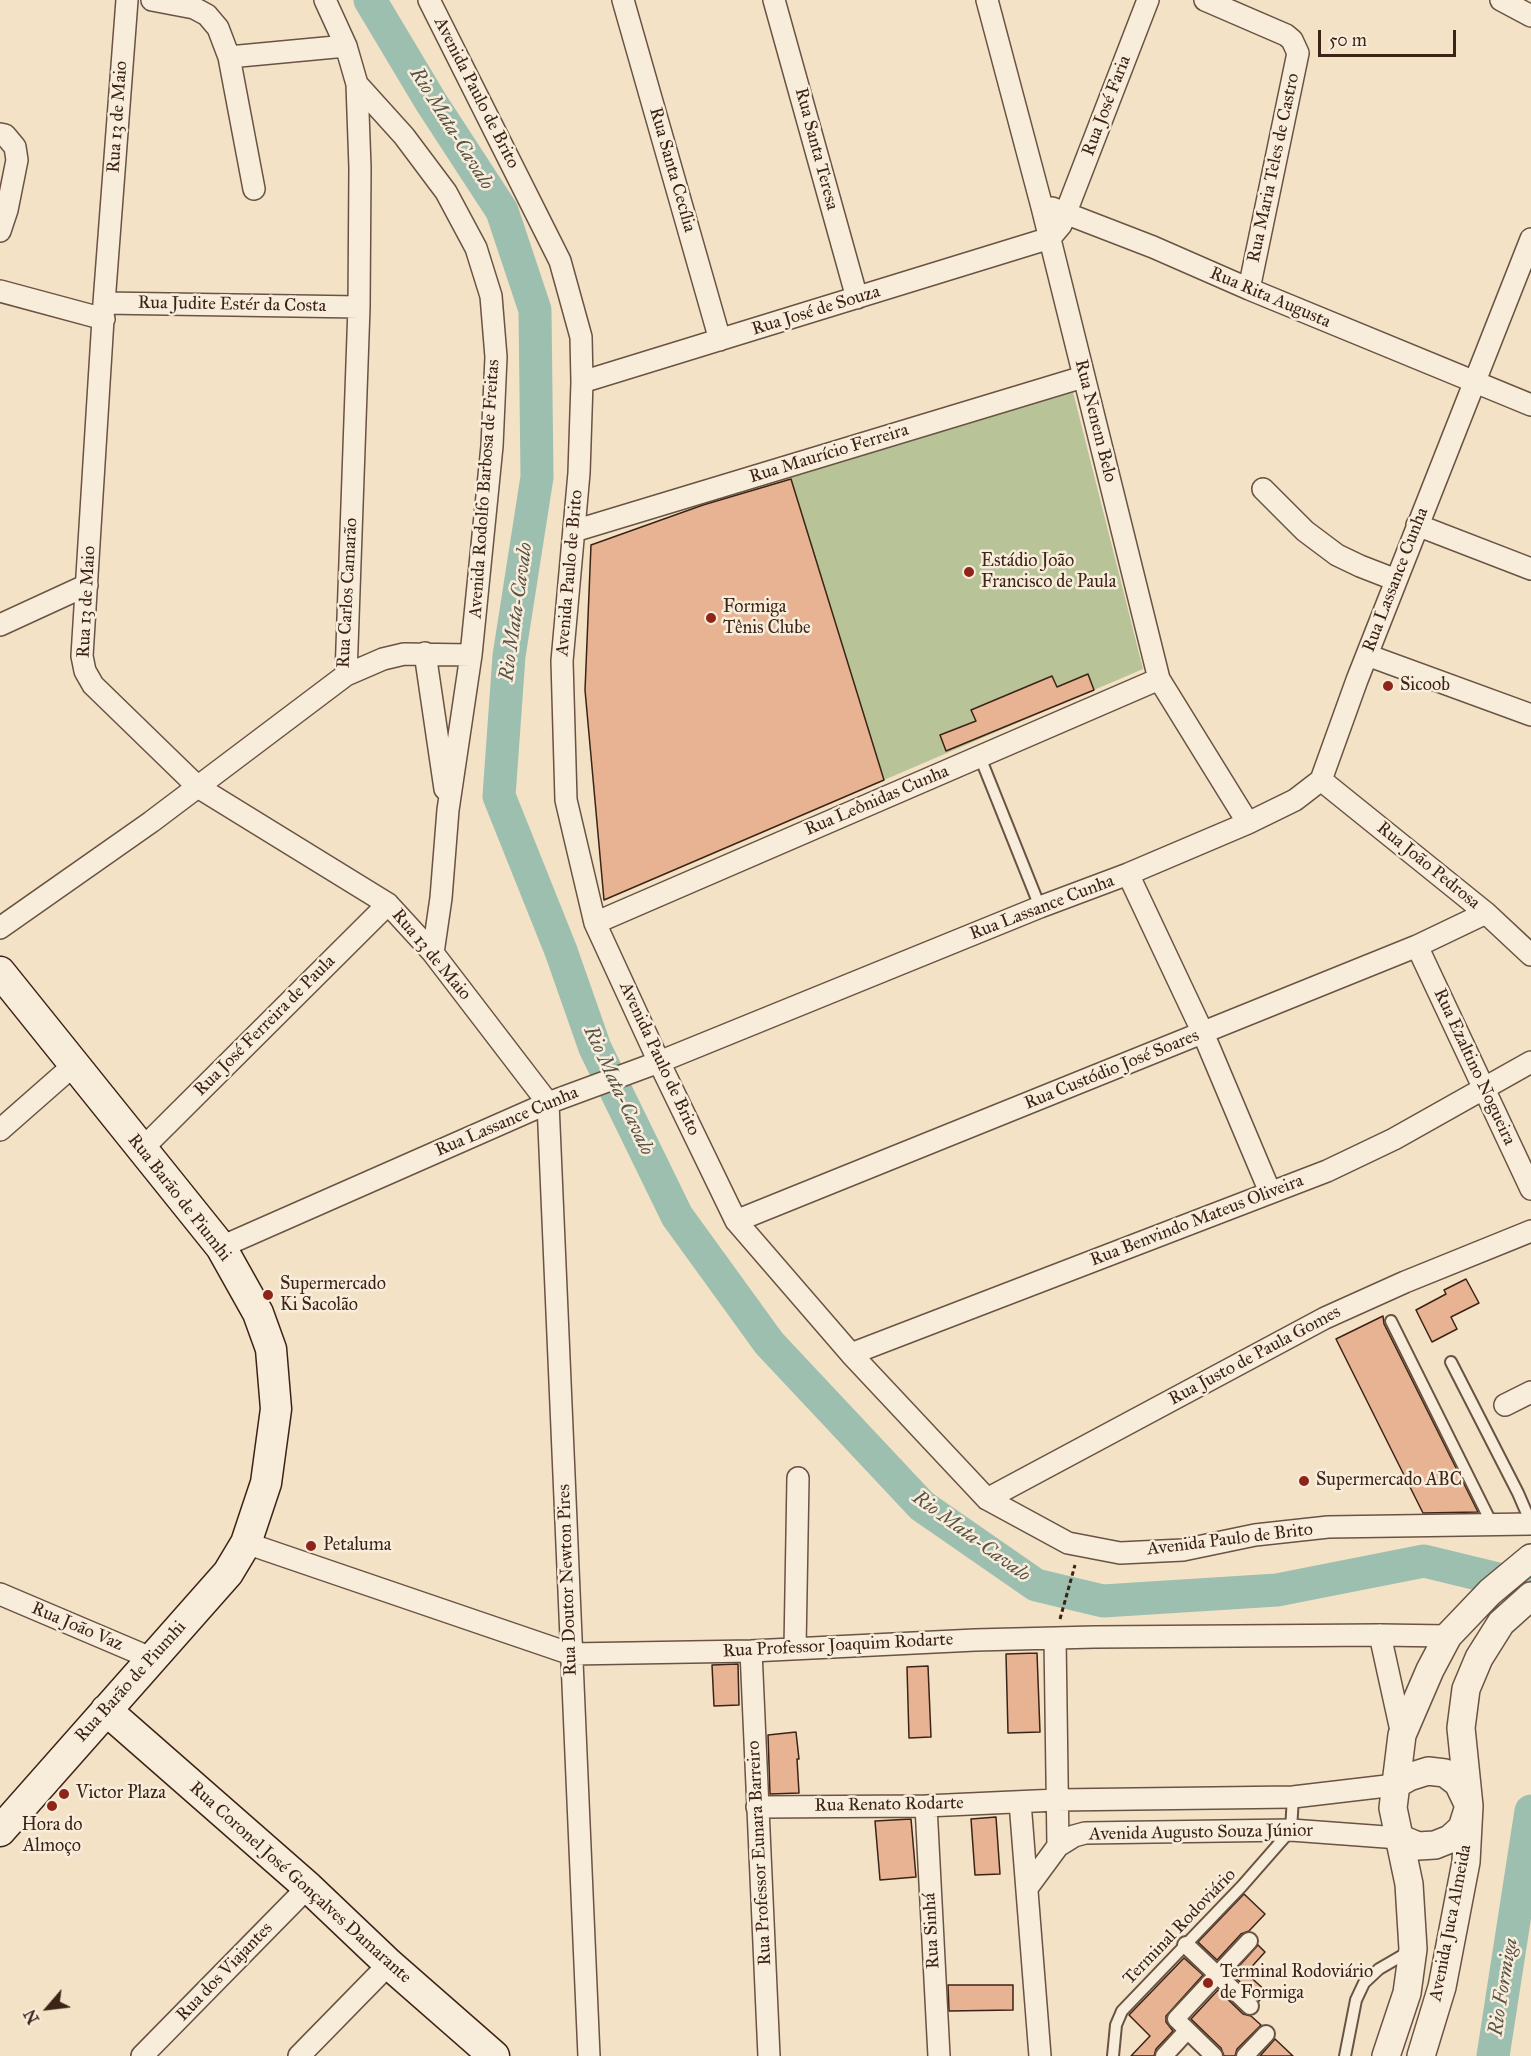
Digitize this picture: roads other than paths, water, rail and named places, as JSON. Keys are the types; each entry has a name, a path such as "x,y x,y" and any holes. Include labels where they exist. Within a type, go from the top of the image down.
{"main road":[{"name":"Rua Barão de Piumhi","path":"0,972 220,1247 258,1313 271,1349 276,1409 266,1483 246,1543 228,1573 0,1831"},
{"name":"Rua Coronel José Gonçalves Damarante","path":"106,1710 308,1887 389,1964 494,2056"}],"street":[{"name":"Rua 13 de Maio","path":"127,0 82,656 85,671 93,686 198,787 388,904 433,953 548,1103"},
{"path":"152,0 194,8 207,15 218,28 229,57 254,189"},
{"name":"Avenida Rodolfo Barbosa de Freitas","path":"325,0 345,46 357,84 404,136 446,192 476,248 491,296 496,357 492,446 471,655 448,810 441,898 433,953"},
{"name":"Avenida Paulo de Brito","path":"429,0 560,261 580,337 582,382 579,473 562,661 566,800 595,923 736,1221 851,1354 987,1498 1068,1543 1120,1553 1183,1550 1256,1535 1328,1527 1531,1524"},
{"name":"Rua Santa Cecília","path":"623,0 720,340"},
{"name":"Rua Santa Teresa","path":"774,0 857,298"},
{"name":"Rua Nenem Belo","path":"987,0 1050,238 1160,679 1248,823"},
{"name":"Rua José Faria","path":"1050,238 1061,225 1148,0"},
{"name":"Rua Maria Teles de Castro","path":"1205,0 1286,35 1296,46 1298,53 1248,289"},
{"path":"1501,0 1531,16"},
{"path":"229,57 345,46"},
{"name":"Rua Carlos Camarão","path":"0,928 198,787 346,675 359,307 360,168 357,84"},
{"path":"0,134 5,135 15,147 17,160 7,210 0,231"},
{"name":"Rua Rita Augusta","path":"1042,207 1065,212 1153,247 1248,289 1531,405"},
{"name":"Rua José de Souza","path":"582,382 1050,238"},
{"name":"Rua Lassance Cunha","path":"220,1247 548,1103 659,1062 1040,907 1128,874 1248,823 1295,800 1321,780 1417,525 1531,239"},
{"name":"Rua Judite Estér da Costa","path":"0,291 104,311 359,307"},
{"name":"Rua Maurício Ferreira","path":"574,531 1083,377"},
{"path":"1263,489 1305,531 1337,555 1396,580"},
{"path":"1417,525 1531,569"},
{"path":"0,625 87,585"},
{"path":"425,653 448,810"},
{"path":"346,675 383,659 404,654 471,655"},
{"path":"1368,655 1531,716"},
{"name":"Rua Leônidas Cunha","path":"595,923 1160,679"},
{"name":"Rua João Pedrosa","path":"1321,780 1486,913 1531,955"},
{"path":"1128,874 1203,1033 1270,1192"},
{"name":"Rua José Ferreira de Paula","path":"142,1149 388,904"},
{"name":"Rua Custódio José Soares","path":"736,1221 1417,946 1486,913"},
{"name":"Rua Ezaltino Nogueira","path":"1417,946 1531,1189"},
{"name":"Rua Benvindo Mateus Oliveira","path":"851,1354 1327,1171 1394,1139 1531,1062"},
{"path":"0,1130 74,1065"},
{"name":"Rua Doutor Newton Pires","path":"548,1103 589,2056"},
{"name":"Rua Justo de Paula Gomes","path":"987,1498 1325,1318 1405,1282 1531,1231"},
{"path":"1505,1405 1531,1392"},
{"path":"795,1648 798,1478"},
{"name":"Rua Professor Joaquim Rodarte","path":"246,1543 571,1654 751,1651 1055,1638 1450,1633"},
{"name":"Avenida Juca Almeida","path":"1386,2056 1407,1994 1413,1949 1409,1884 1393,1808 1402,1735 1430,1670 1450,1633 1490,1592 1531,1558"},
{"name":"Rua João Vaz","path":"0,1594 153,1659"},
{"name":"Avenida Juca Almeida","path":"1421,2056 1442,1987 1466,1862 1469,1806 1461,1728 1466,1689 1479,1658 1501,1623 1531,1596"},
{"path":"1380,1635 1402,1735"},
{"path":"1055,1638 1058,1846"},
{"name":"Rua Professor Eunara Barreiro","path":"751,1651 769,2056"},
{"path":"1395,1785 1409,1777 1428,1771 1445,1773 1458,1783 1469,1806 1462,1828 1450,1839 1435,1845 1418,1846 1399,1838"},
{"name":"Avenida Augusto Souza Júnior","path":"1020,1802 1293,1797 1395,1785"},
{"path":"1020,1802 1040,2056"},
{"name":"Rua Renato Rodarte","path":"758,1807 926,1806 1020,1802"},
{"name":"Rua Sinhá","path":"926,1806 939,2056"},
{"name":"Avenida Augusto Souza Júnior","path":"1027,1887 1058,1846 1074,1836 1085,1833 1291,1830 1399,1838"},
{"name":"Rua dos Viajantes","path":"142,2056 308,1887"},
{"path":"1214,2056 1176,2019 1250,1941"},
{"path":"1186,1945 1250,2006"},
{"path":"299,2056 389,1964"},
{"path":"1164,2056 1187,2031"},
{"path":"1245,2056 1266,2034"}],"lane":[{"path":"980,757 1040,907"},
{"path":"1391,1321 1491,1524"},
{"path":"1450,1362 1518,1493 1531,1524"},
{"path":"1291,1830 1293,1797"},
{"name":"Terminal Rodoviário","path":"1113,2056 1116,2025 1122,2011 1266,1860 1291,1830"},
{"path":"1345,2056 1356,2000 1364,1983 1378,1969 1413,1949"}],"waterway":[{"name":"Rio Mata-Cavalo","path":"370,0 431,102 502,211 535,310 537,477 509,656 499,796 561,951 595,1048 677,1216 769,1343 922,1506 1036,1585 1103,1601 1277,1590 1424,1561 1531,1587"},
{"name":"Rio Formiga","path":"1493,2056 1531,1811"}],"place":[{"name":"Estádio João Francisco de Paula","path":"969,572"},
{"name":"Formiga Tênis Clube","path":"711,618"},
{"name":"Sicoob","path":"1388,686"},
{"name":"Supermercado Ki Sacolão","path":"268,1295"},
{"name":"Supermercado ABC","path":"1304,1481"},
{"name":"Petaluma","path":"311,1546"},
{"name":"Victor Plaza","path":"64,1794"},
{"name":"Hora do Almoço","path":"52,1806"},
{"name":"Terminal Rodoviário de Formiga","path":"1208,1983"}]}
